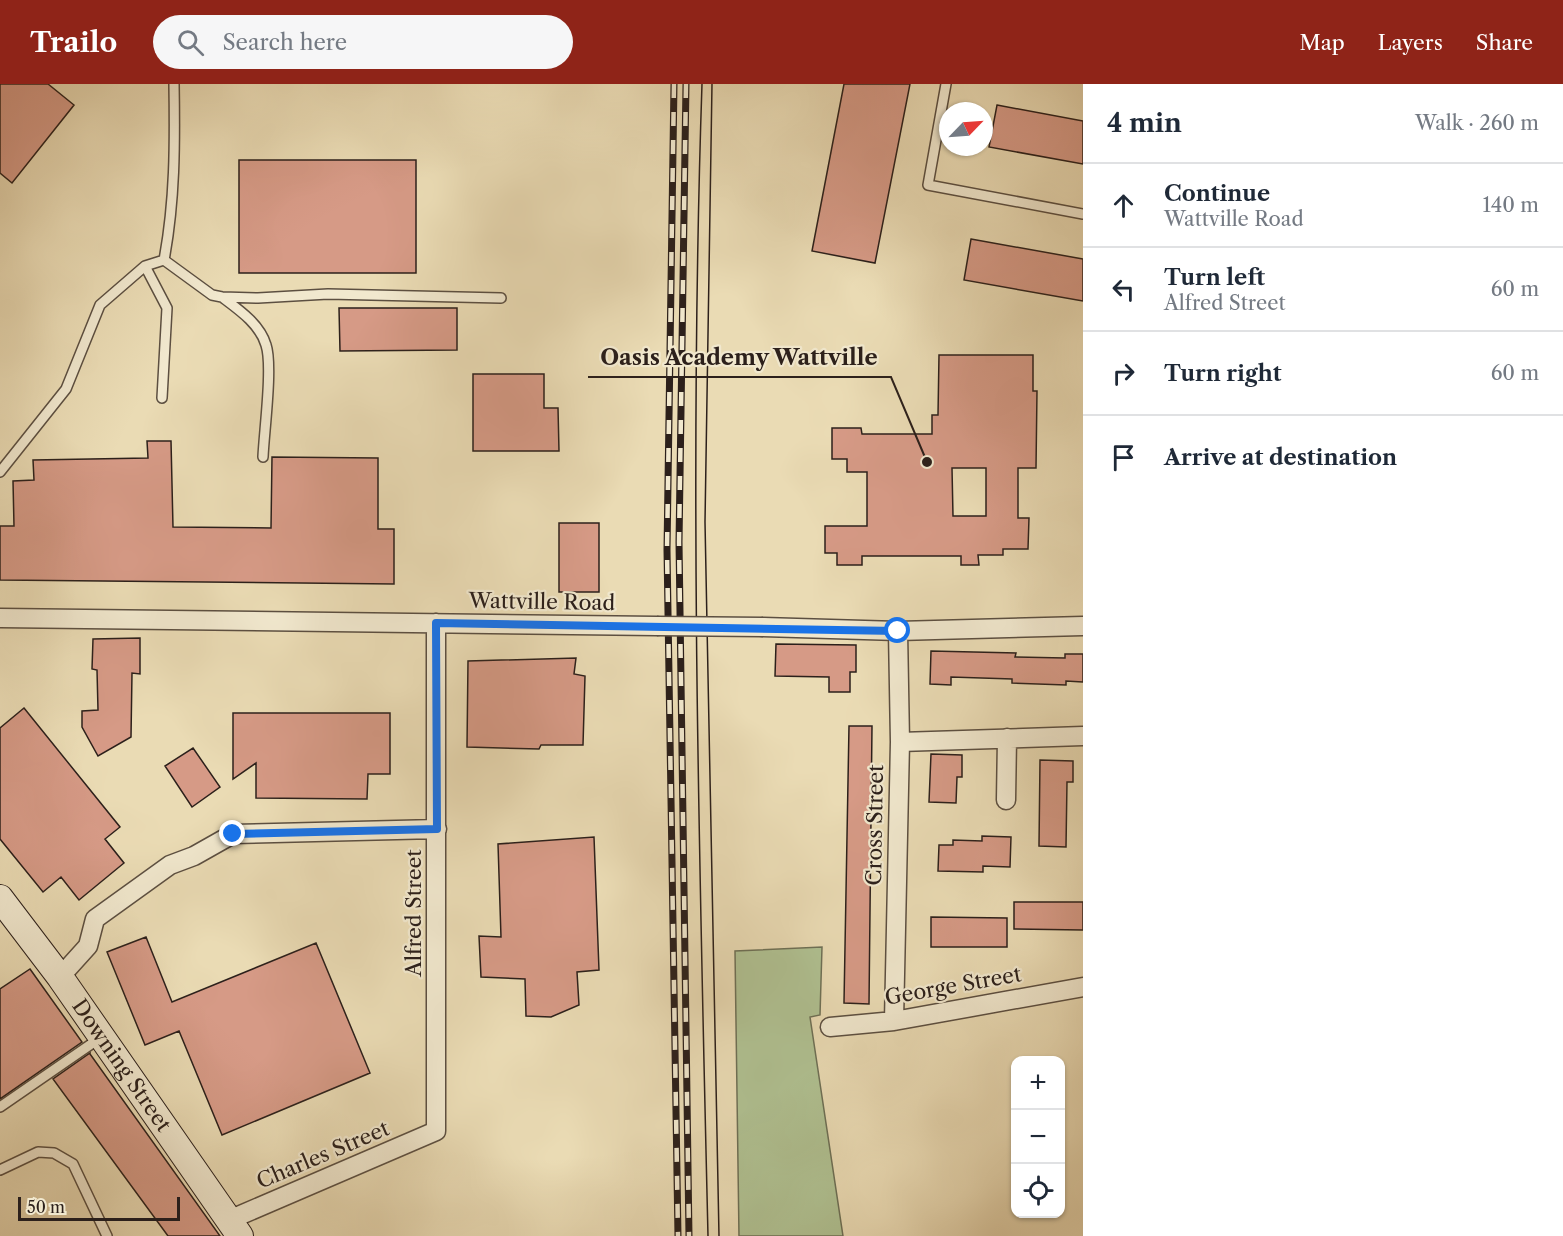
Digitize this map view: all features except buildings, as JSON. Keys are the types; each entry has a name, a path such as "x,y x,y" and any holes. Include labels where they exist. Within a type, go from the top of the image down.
{"street":[{"name":"Wattville Road","path":"0,618 763,627 898,631 1083,626"},
{"name":"Alfred Street","path":"436,623 436,1131"},
{"name":"Cross Street","path":"894,1021 900,742 898,631"},
{"path":"900,742 1083,736"},
{"path":"1006,800 1007,738"},
{"path":"60,977 88,946 95,919 170,865 194,856 233,834 437,829"},
{"name":"Downing Street","path":"0,898 60,977 235,1228"},
{"name":"George Street","path":"830,1027 894,1021 1083,987"},
{"name":"Charles Street","path":"235,1228 436,1131"}],"lane":[{"path":"164,260 171,224 175,178 174,84"},
{"path":"946,84 928,185 1083,214"},
{"path":"0,472 66,389 100,305 145,266 164,260"},
{"path":"164,260 212,295 222,297 258,298 328,294 501,298"},
{"path":"145,266 167,308 162,398"},
{"path":"222,297 243,313 267,346 269,365 263,457"},
{"path":"0,1107 101,1037"},
{"path":"0,1170 38,1152 54,1153 73,1164 107,1236"}],"green space":[{"path":"822,947 820,1015 810,1017 843,1236 739,1236 735,951"}],"tram line":[{"path":"702,84 698,228 696,516 708,1236"},
{"path":"712,84 705,522 719,1236"}],"railway":[{"path":"674,84 667,550 678,1236"},
{"path":"686,84 679,542 689,1236"}],"place":[{"name":"Oasis Academy Wattville","path":"927,462"}],"route":[{"path":"233,834 437,829 436,623 898,631"}]}
